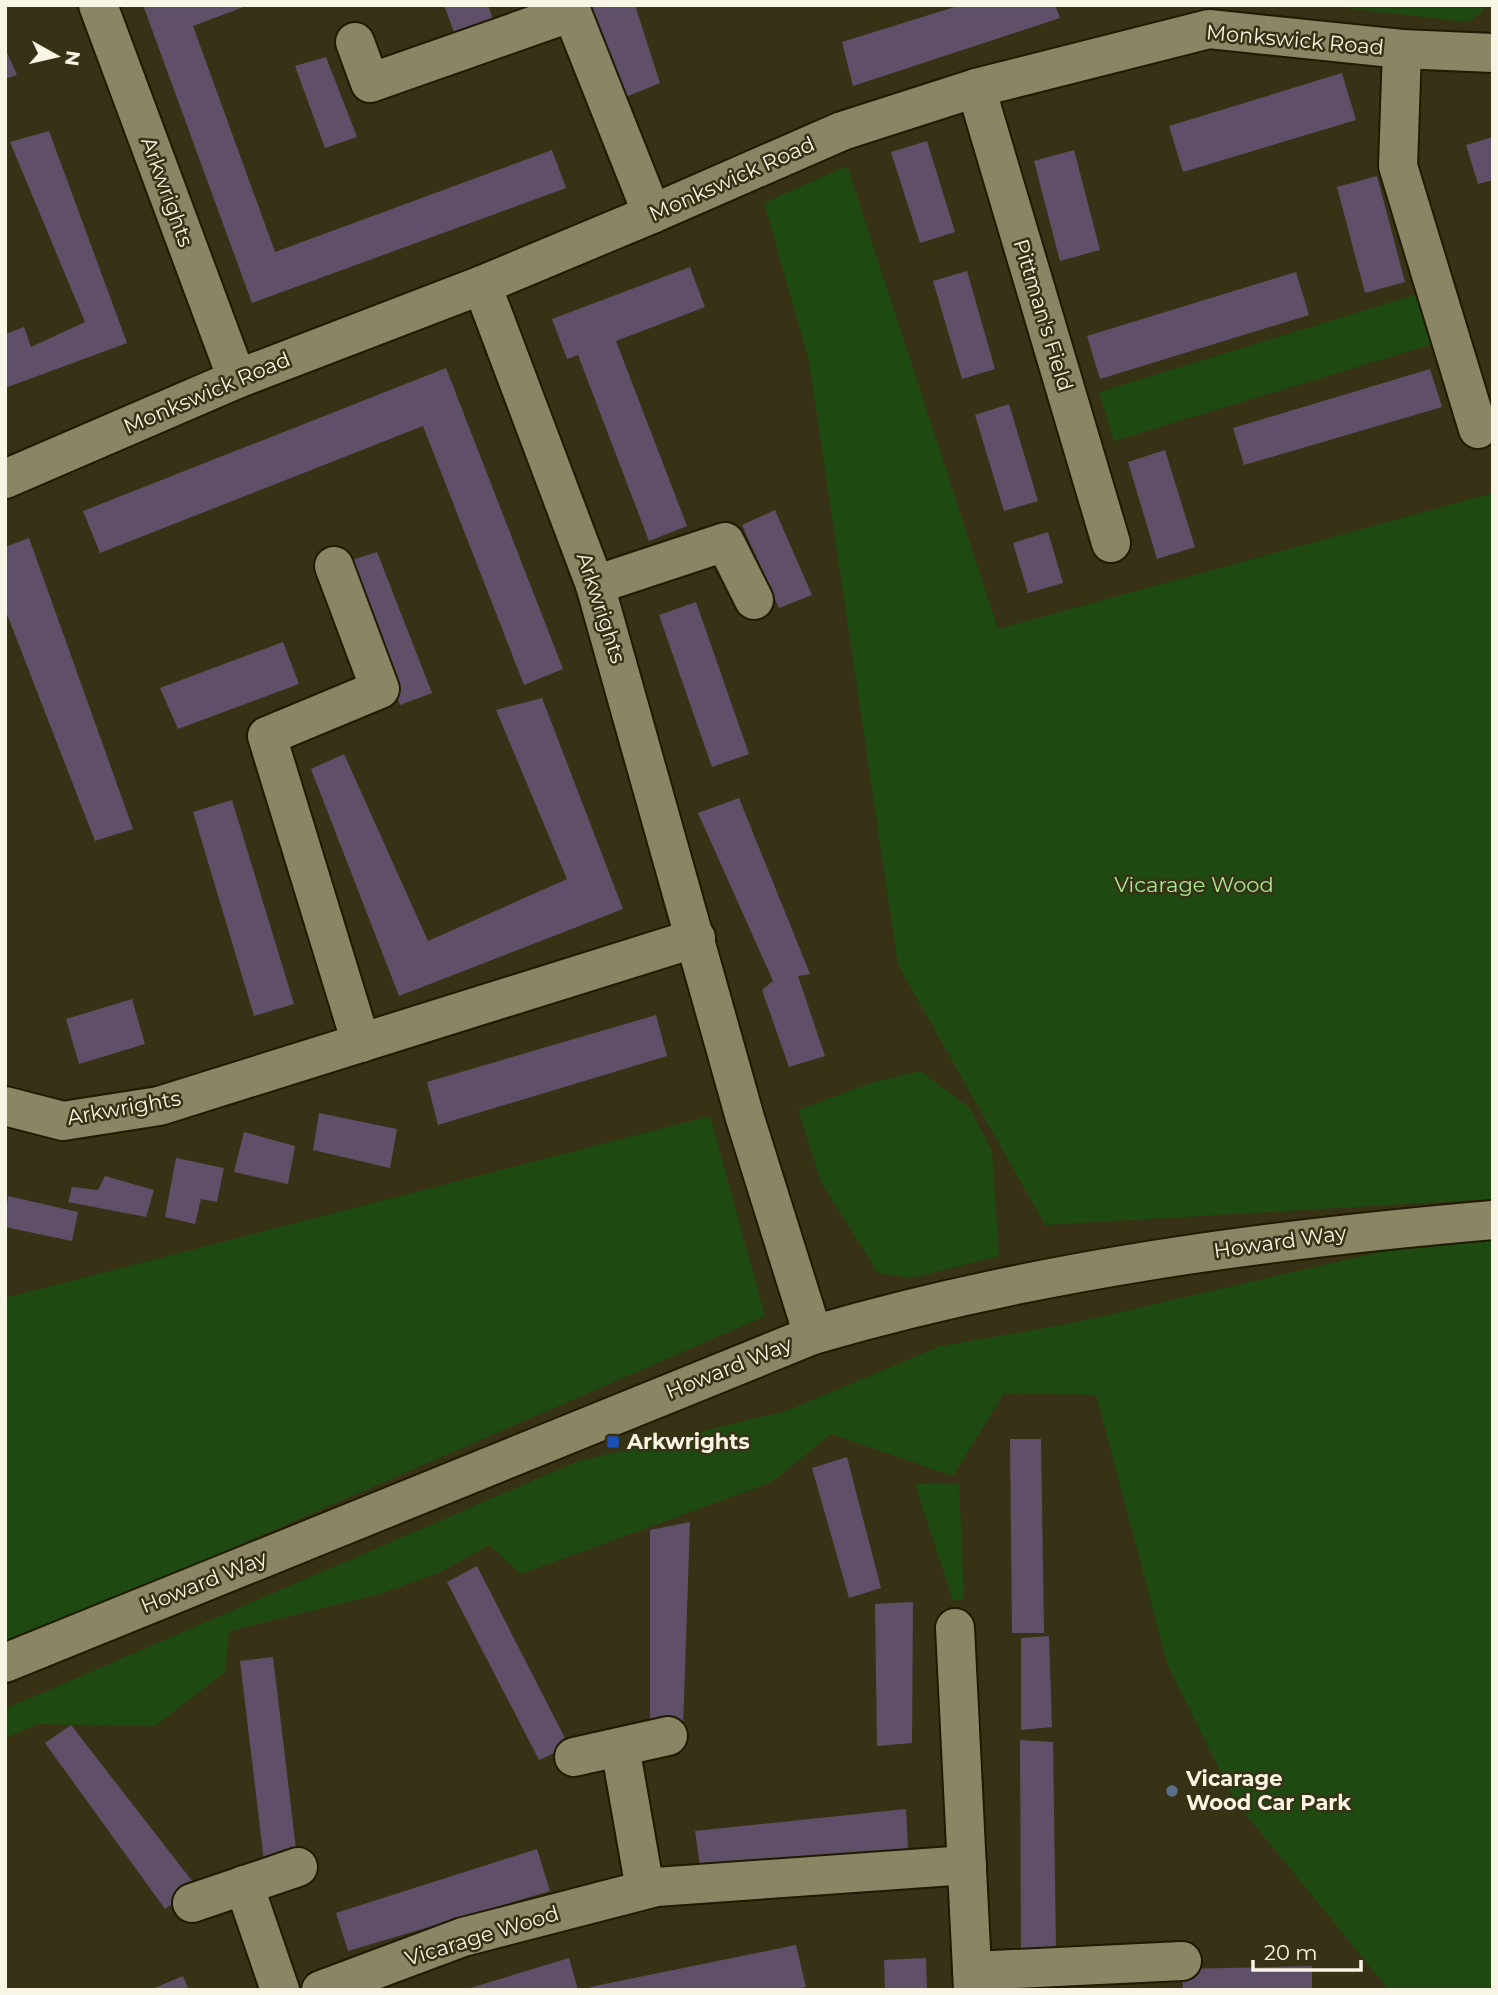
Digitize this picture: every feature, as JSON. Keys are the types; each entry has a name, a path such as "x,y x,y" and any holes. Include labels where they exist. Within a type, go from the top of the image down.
{"street":[{"name":"Arkwrights","path":"98,5 237,379"},
{"path":"355,42 370,83 570,8 652,214"},
{"name":"Monkswick Road","path":"5,479 237,379 482,285 842,131 1208,17 1402,49 1493,53"},
{"path":"1402,49 1398,166 1478,429"},
{"name":"Pittman's Field","path":"975,88 1111,543"},
{"name":"Arkwrights","path":"482,285 595,585 745,1118 813,1335"},
{"path":"595,585 724,542 754,600"},
{"path":"334,566 380,689 267,736 362,1043"},
{"name":"Arkwrights","path":"5,1106 63,1121 159,1107 696,939"},
{"name":"Howard Way","path":"5,1662 813,1335 891,1312 1081,1271 1326,1234 1493,1220"},
{"path":"955,1628 972,1980 1107,1977 1182,1961"},
{"path":"574,1758 668,1736"},
{"path":"620,1747 645,1889"},
{"name":"Vicarage Wood","path":"321,1990 463,1937 645,1889 967,1865"},
{"path":"192,1903 298,1867"},
{"path":"244,1885 280,1990"}],"green space":[{"path":"1484,5 1482,12 1468,22 1328,6"},
{"name":"Vicarage Wood","path":"847,166 998,629 1493,493 1493,1199 1045,1225 898,965 809,361 764,203"},
{"path":"1424,292 1439,342 1114,441 1099,392"},
{"path":"920,1071 969,1107 992,1151 999,1256 912,1278 878,1273 821,1182 798,1110 874,1082"},
{"path":"710,1116 765,1316 5,1647 5,1298"},
{"path":"1493,1235 1493,1990 1389,1990 1235,1801 1168,1666 1096,1395 1004,1393 953,1476 831,1434 772,1482 521,1574 489,1545 443,1571 380,1594 229,1631 225,1672 155,1726 38,1724 5,1738 5,1709 576,1462 786,1411 941,1346 1069,1324 1427,1241"},
{"path":"959,1483 964,1599 953,1601 915,1484"}],"building":[{"path":"143,5 249,5 193,26 275,252 552,150 566,188 252,303"},
{"path":"444,5 488,5 496,28 458,43"},
{"path":"586,5 635,5 660,83 623,98"},
{"path":"961,5 1055,5 1060,18 853,86 842,42"},
{"path":"5,48 17,75 5,79"},
{"path":"326,57 357,137 325,148 295,66"},
{"path":"1342,73 1356,120 1183,172 1169,126"},
{"path":"49,131 127,343 5,388 5,334 24,327 31,347 85,322 10,142"},
{"path":"1493,137 1493,180 1478,184 1466,145"},
{"path":"927,141 955,232 920,243 891,152"},
{"path":"1074,150 1100,250 1060,261 1034,161"},
{"path":"1377,176 1405,282 1365,293 1337,187"},
{"path":"690,267 705,307 616,341 687,526 649,541 578,355 567,359 552,319"},
{"path":"967,271 995,369 962,379 933,281"},
{"path":"1296,272 1309,315 1100,379 1087,336"},
{"path":"446,368 563,669 524,685 423,426 100,553 83,511"},
{"path":"1430,369 1442,407 1244,465 1233,428"},
{"path":"1009,404 1038,501 1004,511 975,415"},
{"path":"1165,450 1195,547 1157,559 1128,462"},
{"path":"775,510 812,595 779,608 742,525"},
{"path":"1048,532 1063,583 1028,593 1013,543"},
{"path":"29,538 133,829 95,841 5,609 5,547"},
{"path":"377,552 432,693 400,705 346,562"},
{"path":"696,602 749,754 712,767 659,615"},
{"path":"283,642 299,684 178,729 160,688"},
{"path":"542,698 623,909 399,996 311,769 344,754 428,941 567,879 496,710"},
{"path":"739,798 810,974 798,976 825,1056 789,1067 762,990 773,981 698,813"},
{"path":"232,800 294,1004 254,1016 193,812"},
{"path":"132,999 145,1044 79,1064 66,1019"},
{"path":"656,1015 667,1056 438,1125 427,1082"},
{"path":"319,1113 397,1129 390,1168 313,1150"},
{"path":"244,1132 295,1146 288,1184 234,1172"},
{"path":"176,1158 224,1168 217,1202 201,1199 195,1224 165,1217"},
{"path":"105,1176 154,1190 146,1217 68,1202 72,1187 98,1190"},
{"path":"8,1196 78,1212 72,1241 5,1227"},
{"path":"1010,1439 1041,1439 1044,1633 1012,1633"},
{"path":"847,1457 881,1588 849,1598 812,1468"},
{"path":"690,1522 683,1728 650,1727 650,1530"},
{"path":"477,1566 569,1746 539,1760 447,1582"},
{"path":"913,1602 912,1743 877,1746 875,1604"},
{"path":"1049,1636 1052,1727 1021,1730 1021,1638"},
{"path":"273,1657 297,1857 264,1861 240,1661"},
{"path":"71,1725 196,1886 165,1909 45,1743"},
{"path":"1020,1740 1053,1742 1056,1952 1021,1953"},
{"path":"906,1809 908,1849 700,1866 695,1831"},
{"path":"537,1849 550,1891 348,1951 336,1913"},
{"path":"796,1945 806,1987 793,1990 591,1990 590,1987"},
{"path":"569,1958 578,1990 467,1989"},
{"path":"926,1958 927,1990 885,1990 884,1960"},
{"path":"1312,1966 1312,1990 1183,1990 1182,1969"},
{"path":"183,1976 189,1990 150,1990"}],"place":[{"name":"Arkwrights","path":"613,1442"},
{"name":"Vicarage Wood Car Park","path":"1172,1791"}]}
